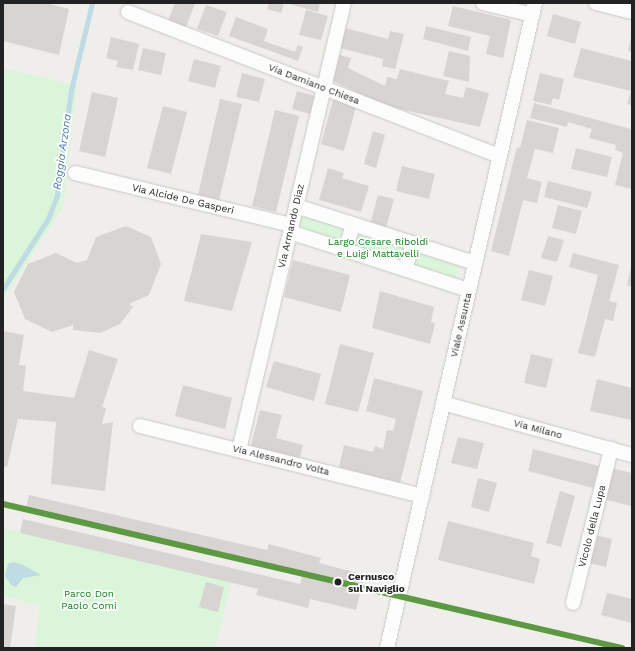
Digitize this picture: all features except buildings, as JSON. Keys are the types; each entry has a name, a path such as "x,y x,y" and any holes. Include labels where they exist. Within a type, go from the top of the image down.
{"street":[{"name":"Via Armando Diaz","path":"240,450 323,87 344,3"},
{"path":"483,3 534,9"},
{"path":"596,3 632,12"},
{"name":"Viale Assunta","path":"387,648 534,9"},
{"name":"Via Damiano Chiesa","path":"128,12 500,156"},
{"name":"Via Alcide De Gasperi","path":"75,173 291,229"},
{"path":"296,206 413,245 475,263"},
{"path":"345,250 353,225"},
{"path":"291,229 345,250 469,290"},
{"path":"405,269 413,245"},
{"name":"Via Milano","path":"443,403 632,455"},
{"name":"Via Alessandro Volta","path":"140,426 422,496"},
{"name":"Vicolo della Lupa","path":"573,603 611,449"}],"green space":[{"path":"3,68 77,85 63,207 3,299"},
{"name":"Largo Cesare Riboldi e Luigi Mattavelli","path":"304,201 463,253 452,293 294,241"},
{"name":"Parco Don Paolo Comi","path":"3,528 231,582 215,648 35,648 40,606 3,596"}],"water":[{"path":"14,562 23,565 41,575 23,578 16,587 11,585 5,576 8,564"}],"waterway":[{"name":"Roggia Arzona","path":"3,289 48,219 57,195 71,90 92,3"}],"transit line":[{"path":"3,504 622,648"}],"place":[{"name":"Cernusco sul Naviglio","path":"338,582"}]}
